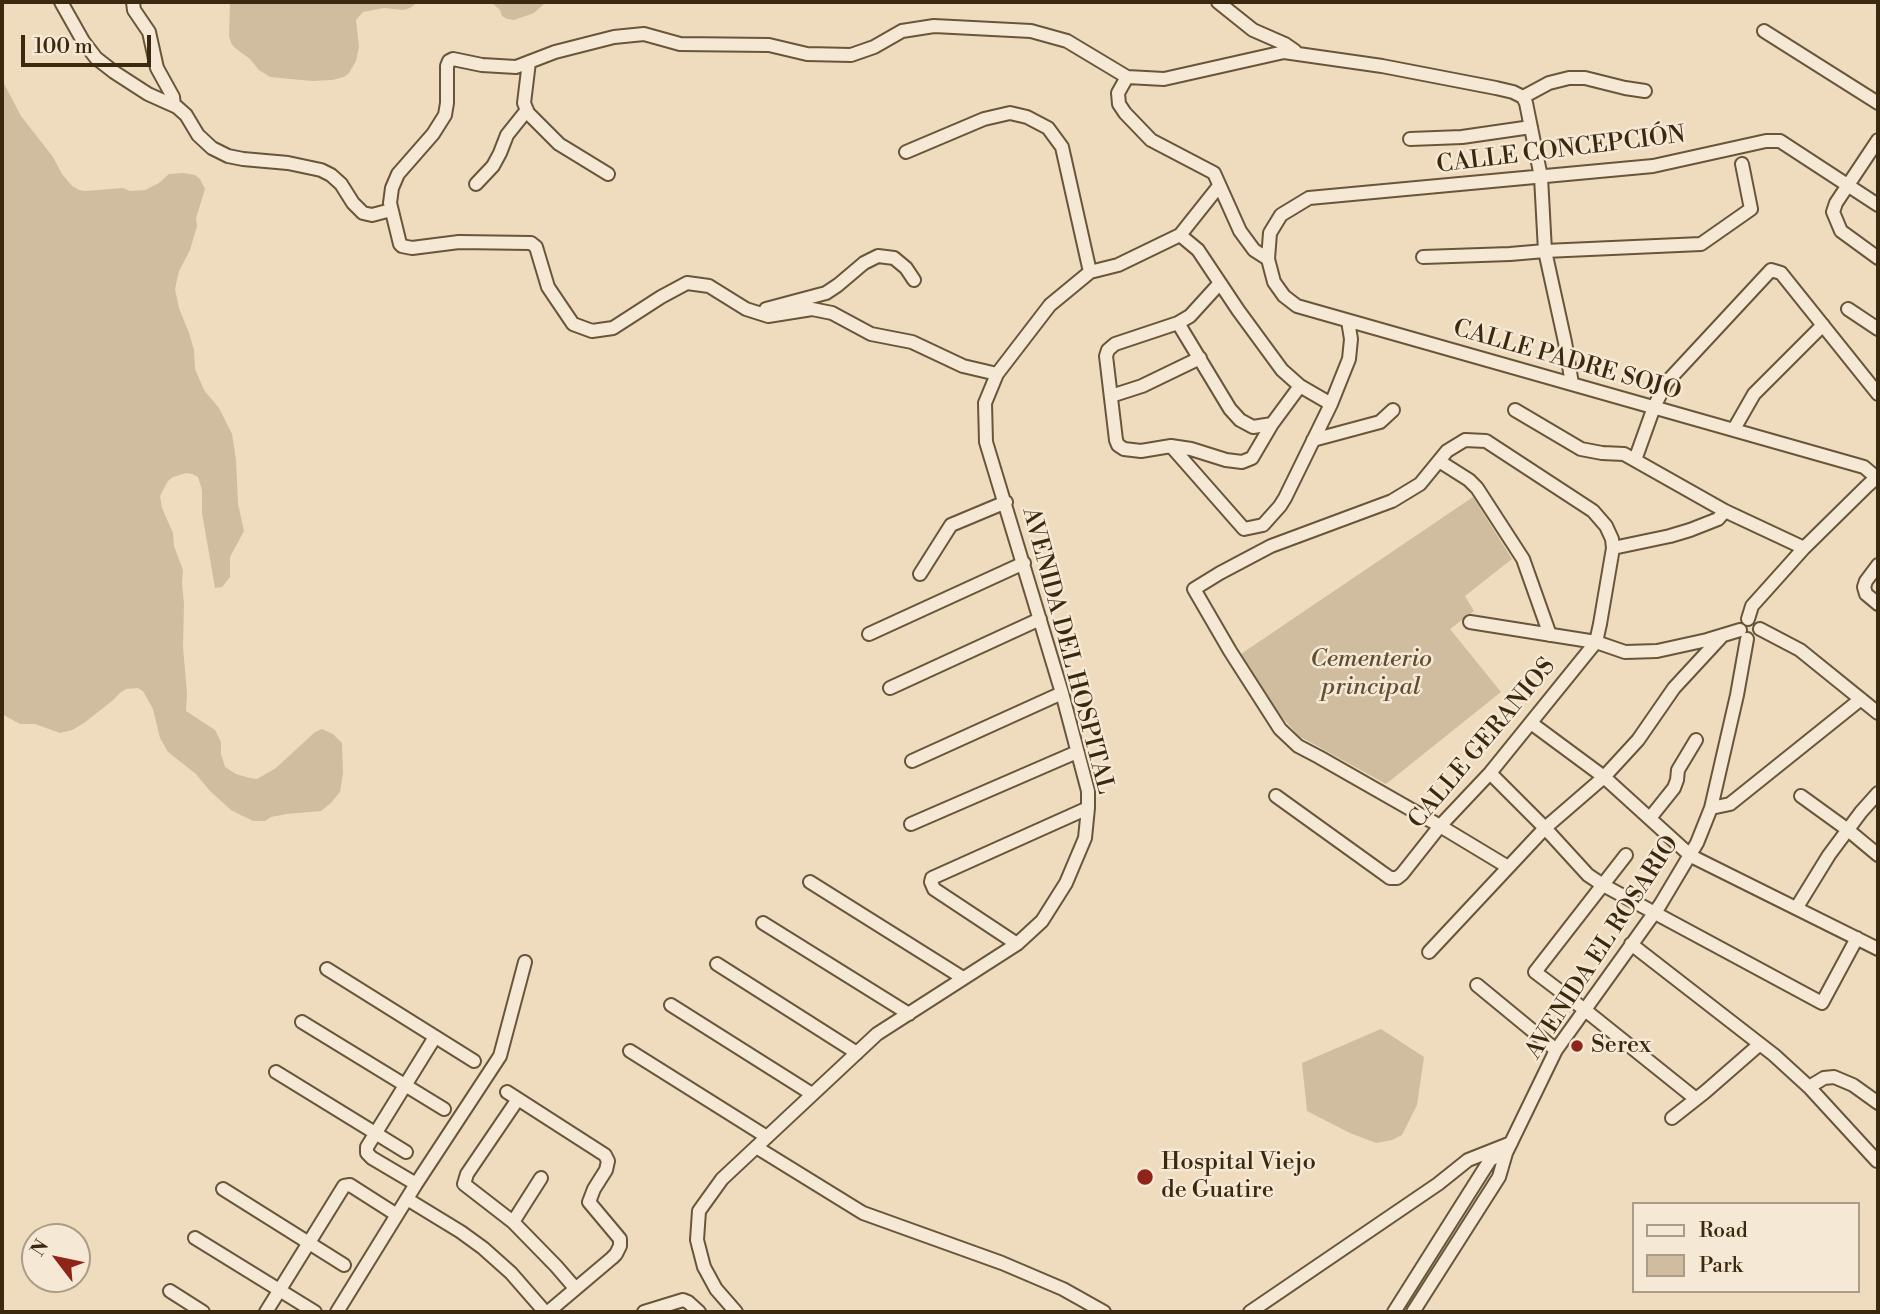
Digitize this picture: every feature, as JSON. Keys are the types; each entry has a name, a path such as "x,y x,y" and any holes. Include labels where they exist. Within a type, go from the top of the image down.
{"street":[{"path":"61,2 96,58 148,94 174,105 186,115 207,144 220,152 243,159 316,168 336,179 363,213 373,215 391,210"},
{"path":"133,2 134,10 149,32 157,68 173,97 174,105"},
{"path":"1218,2 1253,30 1285,44 1298,54"},
{"path":"997,374 963,366 912,342 871,334 832,313 812,309 768,316 746,309 709,286 687,283 613,328 592,331 573,324 548,287 536,247 531,243 459,242 405,248 400,244 390,197 398,174 445,116 449,61 453,59 482,65 516,67 555,52 614,37 644,34 680,44 769,45 807,54 851,55 874,47 902,31 934,26 1031,31 1067,41 1127,77 1164,79 1284,52 1382,66 1496,88 1523,97 1541,177 1545,251 1572,384"},
{"path":"1765,31 1878,103"},
{"path":"529,62 524,103 528,113 559,144 608,174"},
{"path":"1127,77 1118,93 1119,104 1125,113 1151,140 1214,173 1240,231 1254,250 1268,259"},
{"path":"1523,97 1549,82 1569,78 1585,78 1645,91"},
{"path":"476,184 493,166 507,135 527,110"},
{"path":"906,152 984,119 1010,113 1027,117 1048,128 1062,147 1090,272"},
{"path":"1410,139 1462,137 1531,127"},
{"path":"1878,140 1836,203 1833,212 1841,231 1878,258"},
{"name":"CALLE CONCEPCIÓN","path":"1268,259 1270,233 1281,215 1309,198 1653,166 1766,141 1780,141 1878,205"},
{"path":"1423,257 1701,244 1751,209 1742,164"},
{"name":"AVENIDA DEL HOSPITAL","path":"736,1312 716,1289 704,1267 697,1240 699,1211 722,1178 877,1034 1017,944 1042,921 1066,883 1085,838 1088,791 1062,693 986,442 985,403 997,374 1050,305 1090,272 1118,265 1180,235 1219,186"},
{"path":"1180,235 1198,250 1282,370 1300,386 1331,404"},
{"path":"756,312 826,293 864,263 878,256 894,258 906,268 914,280"},
{"name":"CALLE PADRE SOJO","path":"1268,259 1274,282 1284,296 1297,306 1864,467 1877,479"},
{"path":"1634,460 1666,383 1771,270 1781,273 1878,394"},
{"path":"1220,283 1199,308 1178,323 1111,346 1106,356 1115,440 1118,445 1124,449 1141,451 1171,446 1242,462 1252,458 1300,386"},
{"path":"1848,309 1878,329"},
{"path":"1171,446 1244,528 1263,525 1285,498 1331,404 1349,359 1351,339 1348,321"},
{"path":"1178,323 1230,409 1240,420 1253,426 1272,425"},
{"path":"1734,429 1755,394 1823,325"},
{"path":"1111,396 1142,386 1200,358"},
{"path":"1313,440 1380,422 1393,410"},
{"path":"1515,410 1581,449 1624,454 1725,511 1804,548"},
{"path":"1508,867 1298,746 1280,729 1194,589 1271,546 1392,500 1420,484 1447,451 1465,440 1486,441 1593,511 1606,526 1613,548 1596,642"},
{"path":"1439,461 1477,488 1523,559 1550,635"},
{"name":"AVENIDA EL ROSARIO","path":"1413,1312 1492,1189 1556,1050 1655,912 1691,856 1712,808 1734,708 1745,629 1752,606 1804,548 1877,479"},
{"path":"920,574 951,525 1006,502"},
{"path":"1613,548 1690,530 1717,519 1725,511"},
{"path":"1263,525 1271,546"},
{"path":"869,634 1024,563"},
{"path":"1878,565 1864,587 1866,594 1878,604"},
{"path":"890,688 1040,619"},
{"path":"1470,622 1596,642 1625,652 1657,651 1745,629 1755,638 1760,629 1800,650 1878,712"},
{"path":"1429,952 1545,828 1604,777 1638,740 1674,688 1723,635"},
{"name":"CALLE GERANIOS","path":"1276,796 1390,878 1397,878 1440,826 1490,773 1596,642"},
{"path":"912,761 1062,693"},
{"path":"1712,808 1730,804 1861,699"},
{"path":"1531,723 1604,777 1691,856 1878,948"},
{"path":"1650,818 1674,788 1678,770 1696,740"},
{"path":"911,824 1077,752"},
{"path":"1490,773 1588,875 1822,1003 1857,938"},
{"path":"1797,907 1829,855 1878,793"},
{"path":"1801,796 1878,855"},
{"path":"1017,944 934,889 932,878 1088,808"},
{"path":"1626,855 1535,972 1696,1099"},
{"path":"810,882 963,978"},
{"path":"763,923 909,1014"},
{"path":"1631,944 1760,1044 1809,1087 1877,1161"},
{"path":"337,1312 499,1056 526,962"},
{"path":"717,964 857,1053"},
{"path":"327,970 474,1061"},
{"path":"1477,985 1556,1050"},
{"path":"671,1005 812,1094"},
{"path":"302,1022 443,1109"},
{"path":"416,1184 372,1158 367,1153 367,1147 435,1037"},
{"path":"1672,1118 1760,1044"},
{"path":"630,1051 767,1137"},
{"path":"276,1072 406,1152"},
{"path":"1809,1087 1824,1078 1834,1077 1853,1085 1878,1103"},
{"path":"407,1199 483,1248 512,1273 546,1312 575,1288 616,1254 620,1239 589,1202 606,1170 608,1161 605,1155 512,1096 464,1184 513,1222 575,1288"},
{"path":"756,1147 863,1213 1002,1263 1063,1289 1104,1312"},
{"path":"1250,1312 1438,1184 1468,1160 1509,1148"},
{"name":"AVENIDA EL ROSARIO","path":"1394,1312 1490,1160 1509,1148"},
{"path":"513,1222 541,1178"},
{"path":"223,1189 344,1265"},
{"path":"266,1312 341,1189 396,1218"},
{"path":"195,1238 315,1312"},
{"path":"170,1291 203,1312"},
{"path":"644,1312 683,1300 699,1312"}],"green space":[{"path":"230,2 418,2 403,10 384,8 363,12 356,20 359,47 356,61 349,73 332,80 312,81 270,77 235,48 229,36"},
{"path":"491,2 546,2 534,13 514,20 502,16 500,10"},
{"path":"2,80 21,116 53,157 62,174 79,190 145,190 169,174 183,173 195,175 205,189 190,250 179,271 175,289 194,350 195,369 204,390 219,408 232,434 238,504 244,531 230,557 230,577 222,587 215,588 198,477 186,473 173,477 160,496 183,570 186,711 215,730 221,742 225,767 250,778 257,779 276,768 315,732 322,729 333,734 342,743 343,773 340,792 321,811 253,821 231,810 196,774 168,752 160,738 153,709 143,691 138,688 126,689 84,723 60,733 35,724 20,724 2,714"},
{"name":"Cementerio principal","path":"1473,497 1512,559 1465,596 1474,611 1450,629 1501,692 1386,784 1299,736 1269,703 1235,658"},
{"path":"1381,1029 1424,1057 1417,1105 1402,1135 1376,1143 1307,1111 1302,1063"}],"place":[{"name":"Serex","path":"1577,1046"},
{"name":"Hospital Viejo de Guatire","path":"1145,1177"}]}
